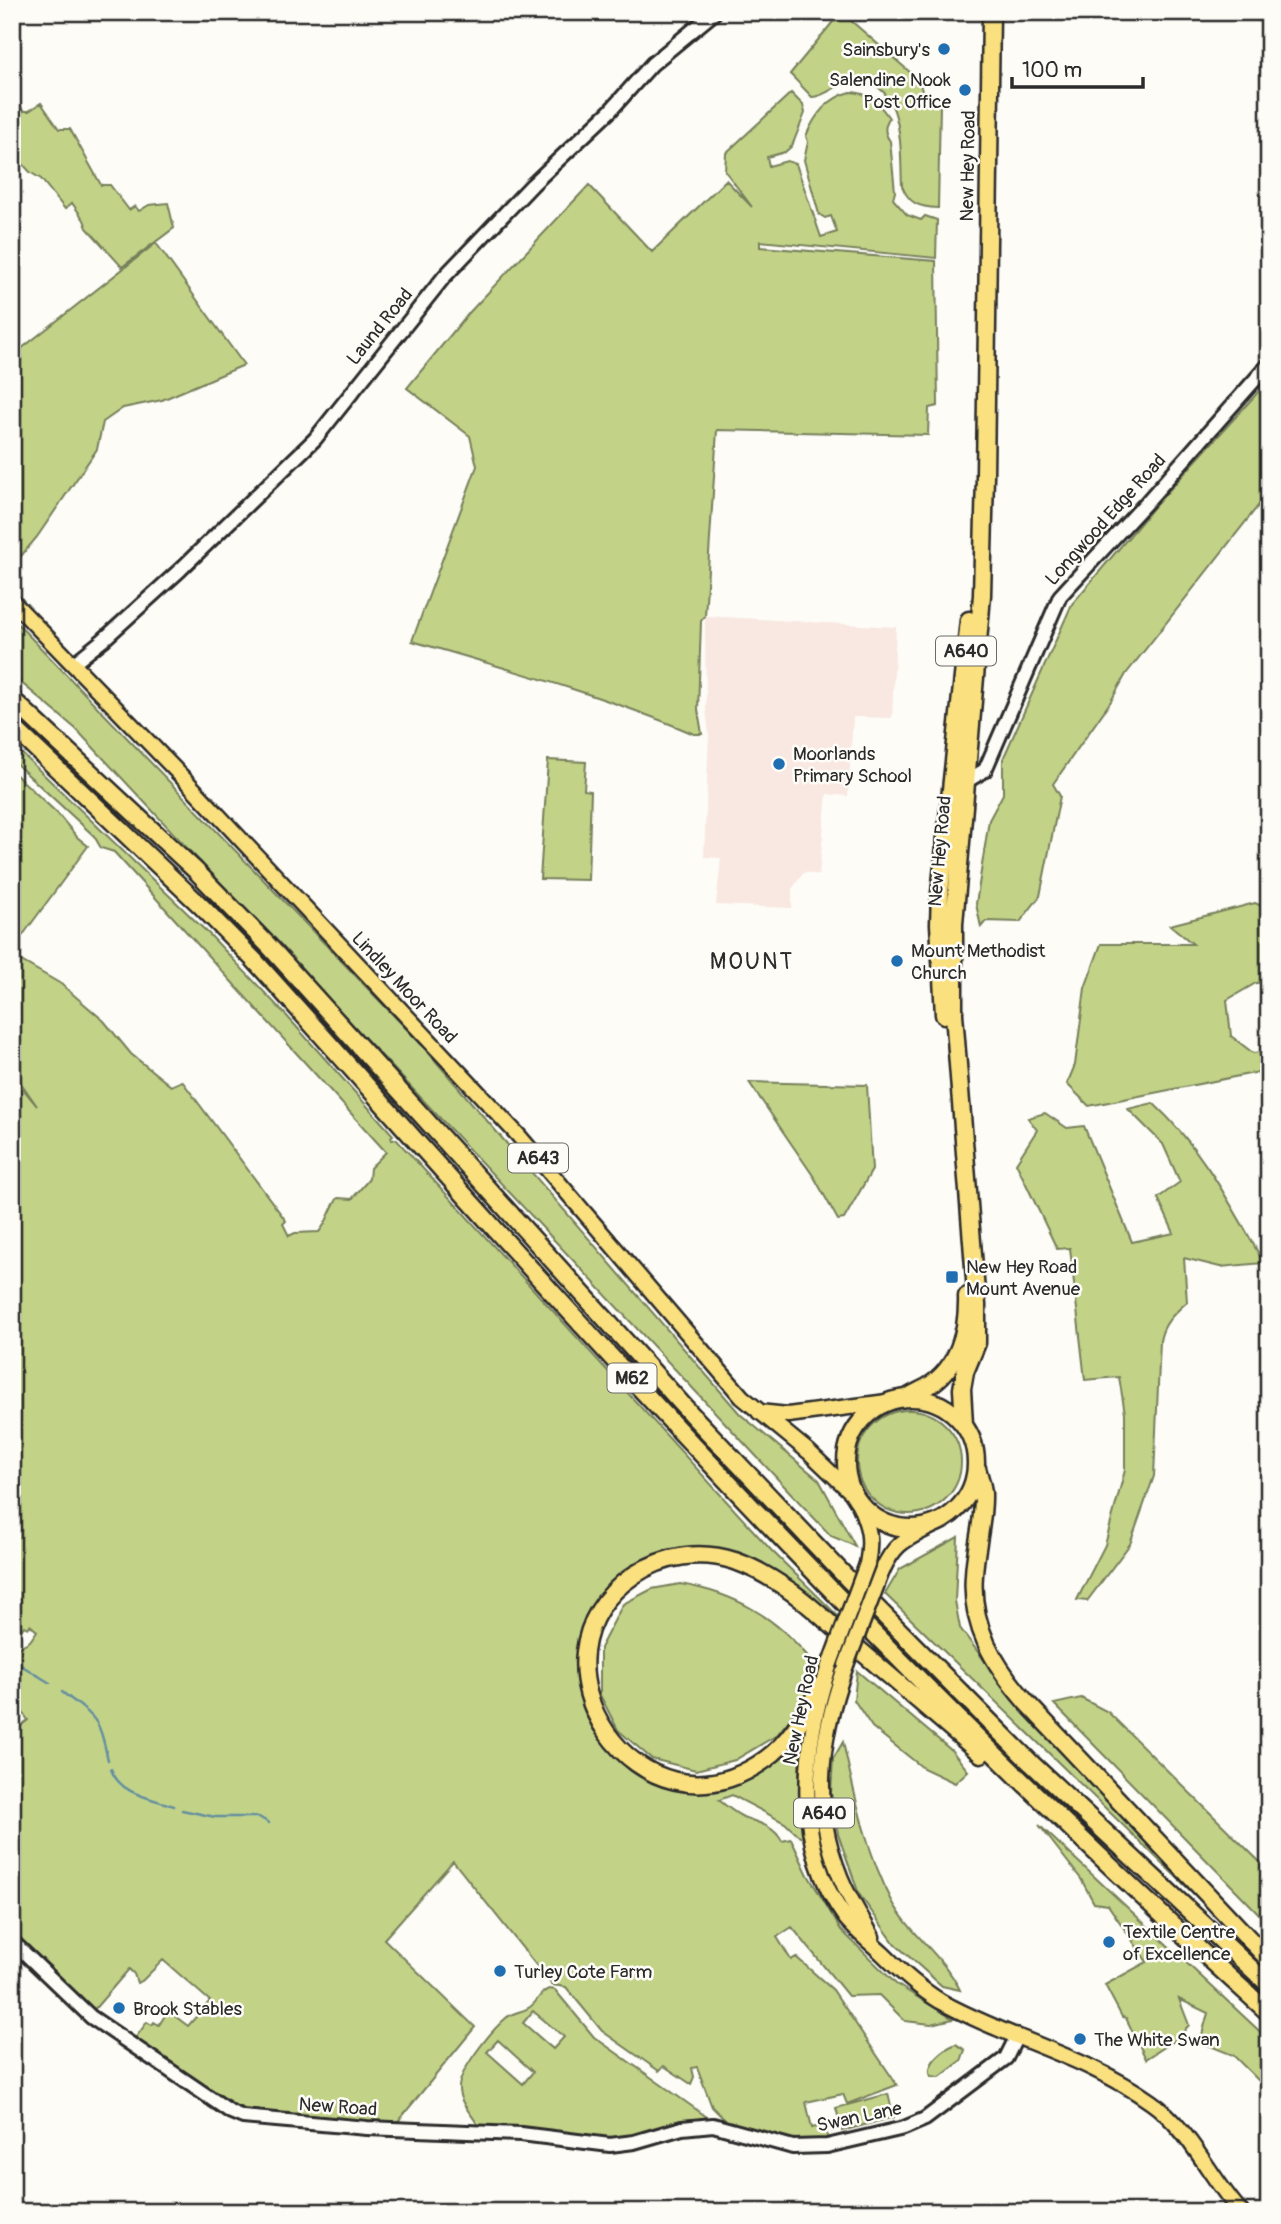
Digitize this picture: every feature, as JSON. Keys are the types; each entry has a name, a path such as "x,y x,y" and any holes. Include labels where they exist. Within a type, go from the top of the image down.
{"highway":[{"name":"New Hey Road","path":"964,1424 965,1372 977,1343 977,1305 954,1014 954,924 962,748 982,596 991,12"},
{"name":"M62","path":"12,699 195,870 269,946 691,1413 847,1578 1031,1763 1269,1985"},
{"name":"M62","path":"12,726 255,961 692,1445 945,1706 1094,1851 1269,2013"},
{"name":"New Hey Road","path":"907,1398 935,1381 950,1364 961,1346 967,1300 939,924 959,785"},
{"path":"935,1381 964,1383"},
{"name":"A640","path":"856,1499 846,1474 846,1453 852,1435 861,1421 887,1402 907,1398 934,1402 964,1424 974,1446 977,1468 970,1492 961,1507 932,1526"},
{"path":"977,1468 983,1494 974,1599 978,1623 996,1663 1026,1702 1269,1960"},
{"path":"856,1499 872,1516 889,1525 906,1529 932,1526"},
{"path":"823,1683 799,1723 766,1759 732,1776 692,1783 658,1776 627,1757 610,1740 598,1723 591,1706 585,1675 586,1655 595,1621 605,1604 627,1580 641,1571 672,1558 688,1555 708,1555 758,1570 796,1595 1094,1851"}],"main road":[{"name":"Lindley Moor Road","path":"12,601 199,794 518,1135 728,1382 758,1412 809,1452 856,1499"},
{"path":"758,1412 788,1415 887,1402"},
{"name":"New Hey Road","path":"856,1499 868,1525 870,1545 867,1564 823,1683 809,1751 807,1788 821,1875 845,1917 909,1978 939,2000 1121,2082 1153,2104 1178,2126 1241,2212"},
{"name":"New Hey Road","path":"881,1952 846,1890 834,1858 826,1825 822,1789 823,1752 831,1708 889,1556 900,1542 932,1526"}],"street":[{"name":"Laund Road","path":"73,664 180,570 315,439 444,277 533,185 610,111 652,64 715,12"},
{"name":"Longwood Edge Road","path":"959,785 985,770 1060,596 1269,364"},
{"path":"962,748 989,761"},
{"name":"New Road","path":"12,1941 91,2017 231,2112 243,2117 367,2128 521,2134 610,2146 690,2126 718,2126"},
{"name":"Swan Lane","path":"718,2126 793,2147 844,2143 904,2128 925,2119 1006,2058 1017,2036"}],"shaded area":[{"name":"Moorlands Primary School","path":"705,616 896,627 892,718 853,717 848,796 827,794 819,875 804,872 792,889 792,908 716,905 721,858 704,857 709,734 706,710"}],"green space":[{"path":"841,12 919,80 925,102 940,104 938,208 916,203 908,197 902,186 897,119 891,103 882,91 870,83 852,81 812,97 790,74"},
{"path":"851,92 864,94 873,100 889,118 885,130 890,141 895,192 893,199 907,215 921,220 925,216 937,220 936,258 760,241 760,247 936,261 938,406 929,408 928,435 717,430 705,616 701,621 698,710 702,734 694,734 555,683 412,641 477,466 470,436 407,388 467,315 589,185 652,252 726,180 752,207 725,171 726,153 791,93 803,105 805,113 792,146 785,152 767,157 769,166 787,161 796,164 821,237 837,232 831,216 825,218 819,214 804,160 808,142 806,136 823,108 835,98"},
{"path":"12,96 17,98 23,111 29,111 41,103 59,129 70,129 101,185 110,185 129,210 135,206 139,211 149,205 168,203 174,228 122,267 87,228 72,203 65,209 41,179 30,172 12,152"},
{"path":"156,243 244,365 162,400 123,408 103,422 97,449 37,537 12,567 12,356"},
{"path":"1269,380 1269,492 1126,674 1111,701 1053,784 1060,796 1040,896 1020,922 986,921 981,927 976,904 989,820 1003,794 1003,759 1072,604 1154,507"},
{"path":"12,618 420,1043 740,1414 819,1480 855,1546 831,1536 76,729 12,675"},
{"path":"12,744 210,935 285,1014 393,1135 392,1140 396,1139 771,1550 838,1616 835,1624 780,1578 679,1553 600,1605 582,1692 599,1735 620,1760 639,1773 664,1783 726,1786 740,1781 763,1770 804,1728 799,1783 804,1838 785,1823 732,1795 719,1800 740,1815 770,1828 782,1841 791,1839 808,1875 841,1930 896,1984 953,2019 931,2024 905,2021 879,1995 848,1996 792,1927 777,1937 791,1960 796,1957 833,1990 897,2085 847,2104 843,2094 806,2102 812,2128 825,2125 828,2140 806,2144 726,2121 712,2107 697,2067 692,2068 694,2077 691,2084 664,2066 659,2071 602,2031 566,1987 552,1985 453,1861 384,1939 475,2027 395,2125 241,2112 134,2040 147,2022 159,2025 168,2011 188,2026 210,2001 163,1960 137,1983 129,1969 92,2012 12,1934 12,1722 18,1728 28,1720 20,1709 12,1715 12,1651 30,1641 37,1631 30,1625 22,1629 12,1622 12,1075 37,1106 12,1070 12,771 88,846 20,939 18,959 61,984 104,1021 131,1054 171,1086 182,1081 286,1221 283,1224 289,1236 295,1233 319,1232 338,1198 352,1199 369,1179 370,1168 386,1152 114,852 101,848 94,836 12,760"},
{"path":"548,760 586,762 584,790 591,791 588,880 540,879"},
{"path":"1255,903 1264,907 1269,982 1256,983 1227,1000 1231,1036 1253,1053 1269,1051 1269,1065 1264,1071 1089,1106 1067,1084 1075,1065 1085,988 1101,944 1193,944 1170,925"},
{"path":"749,1082 867,1085 872,1170 844,1219 838,1220 814,1177"},
{"path":"1153,1103 1201,1158 1264,1263 1220,1267 1184,1258 1187,1302 1166,1324 1160,1341 1154,1476 1130,1544 1087,1601 1077,1600 1105,1545 1125,1470 1125,1413 1119,1377 1085,1380 1070,1248 1057,1249 1016,1163 1037,1130 1028,1118 1045,1113 1067,1128 1084,1126 1132,1242 1174,1233 1158,1198 1180,1182 1163,1144 1128,1109"},
{"path":"909,1410 929,1414 946,1425 957,1442 961,1462 957,1482 946,1499 929,1510 909,1514 889,1510 872,1499 861,1482 857,1462 861,1442 872,1425 889,1414"},
{"path":"958,1537 955,1601 960,1628 1002,1684 1200,1900 885,1594 900,1569"},
{"path":"680,1584 719,1594 753,1609 784,1631 811,1660 806,1699 777,1735 735,1760 696,1770 652,1759 618,1730 600,1695 600,1648 623,1604 652,1589"},
{"path":"857,1671 952,1751 968,1771 955,1783 923,1768 872,1727 854,1700"},
{"path":"1081,1698 1108,1712 1269,1871 1269,1924 1054,1704"},
{"path":"843,1742 862,1823 883,1882 899,1913 945,1967 960,1990 942,1986 895,1944 859,1894 838,1834 831,1793 833,1759"},
{"path":"1039,1825 1269,2040 1269,2091 1233,2055 1200,2042 1208,2013 1179,1999 1189,2025 1177,2039 1146,2059 1126,2018 1122,2017 1105,1985 1147,1962 1108,1905 1094,1903 1081,1879"},
{"path":"555,1990 594,2037 707,2117 623,2139 600,2140 479,2127 460,2094 460,2081 464,2072 477,2051 500,2024 509,2016 530,2007 545,1991","holes":["533,2011 564,2037 553,2049 523,2023","498,2040 533,2072 523,2084 487,2052"]},
{"path":"956,2044 965,2050 961,2061 940,2077 931,2076 933,2061"},
{"path":"888,2094 894,2117 842,2131 836,2108"}],"waterway":[{"path":"14,1661 50,1683"},
{"path":"62,1692 95,1720 108,1760"},
{"path":"111,1769 115,1778 129,1790 174,1806"},
{"path":"182,1810 215,1817 259,1817 269,1823"}],"place":[{"name":"Sainsbury's","path":"944,49"},
{"name":"Salendine Nook Post Office","path":"965,90"},
{"name":"Moorlands Primary School","path":"779,764"},
{"name":"Mount Methodist Church","path":"897,961"},
{"name":"New Hey Road Mount Avenue","path":"952,1277"},
{"name":"Textile Centre of Excellence","path":"1109,1942"},
{"name":"Turley Cote Farm","path":"500,1971"},
{"name":"Brook Stables","path":"119,2008"},
{"name":"The White Swan","path":"1080,2039"}],"district":[{"name":"MOUNT","path":"752,961"}]}
